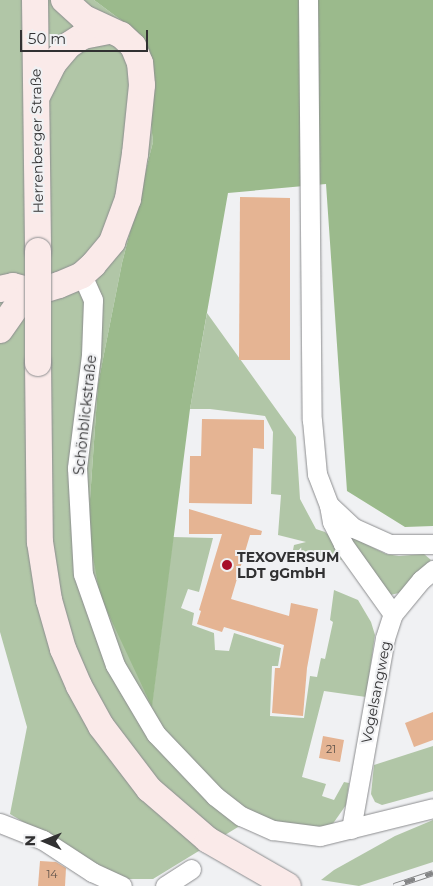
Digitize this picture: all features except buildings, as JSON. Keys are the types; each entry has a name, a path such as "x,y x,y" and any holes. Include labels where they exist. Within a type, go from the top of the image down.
{"main road":[{"name":"Herrenberger Straße","path":"35,0 40,542 49,600 63,649 79,686 101,726 149,789 208,840 288,886"},
{"path":"0,330 14,297 59,285 82,275 93,265 112,242 128,199 142,85 140,63 132,46 120,35 84,18 64,0"},
{"path":"36,98 53,64 69,45 83,36 109,31"}],"street":[{"path":"308,0 312,420 317,474 329,505 332,522 343,544 393,614"},
{"name":"Schönblickstraße","path":"82,275 93,300 92,355 77,468 83,574 115,665 156,734 215,796 241,816 273,830 296,835 320,836 433,808"},
{"path":"329,505 354,528 390,544 433,544"},
{"name":"Vogelsangweg","path":"350,828 385,638 393,614 421,580 433,570"},
{"path":"0,823 43,840 92,872 122,886"},
{"path":"165,886 191,869"}],"green space":[{"path":"0,0 94,0 141,35 153,142 122,263 98,384 88,528 152,703 173,537 213,538 199,592 188,589 181,608 194,613 192,625 214,633 215,650 229,651 234,633 281,648 278,666 272,666 270,716 304,718 310,676 317,677 321,658 325,659 333,622 330,620 334,590 358,600 371,622 375,635 366,697 324,691 302,777 326,784 322,796 334,800 344,782 349,783 346,805 332,825 303,829 256,816 153,879 128,879 106,872 10,814 27,727 0,632"},
{"path":"94,0 433,0 433,526 405,527 347,491 326,184 228,193 190,409 152,707 100,596 88,528 98,384 122,263 153,142 141,35"},
{"path":"207,313 296,437 300,499 316,529 325,532 333,539 342,560 293,550 294,545 306,542 278,535 281,495 271,494 273,432 265,416 210,409 190,409"},
{"path":"354,538 386,554 399,556 424,554 431,560 399,593 390,595 350,539"},
{"path":"433,746 433,791 382,805 375,802 371,794 374,765"},
{"path":"433,820 433,862 359,886 321,880 334,870 395,836"}],"railway":[{"path":"394,886 433,873"}],"place":[{"name":"TEXOVERSUM LDT gGmbH","path":"227,565"}]}
